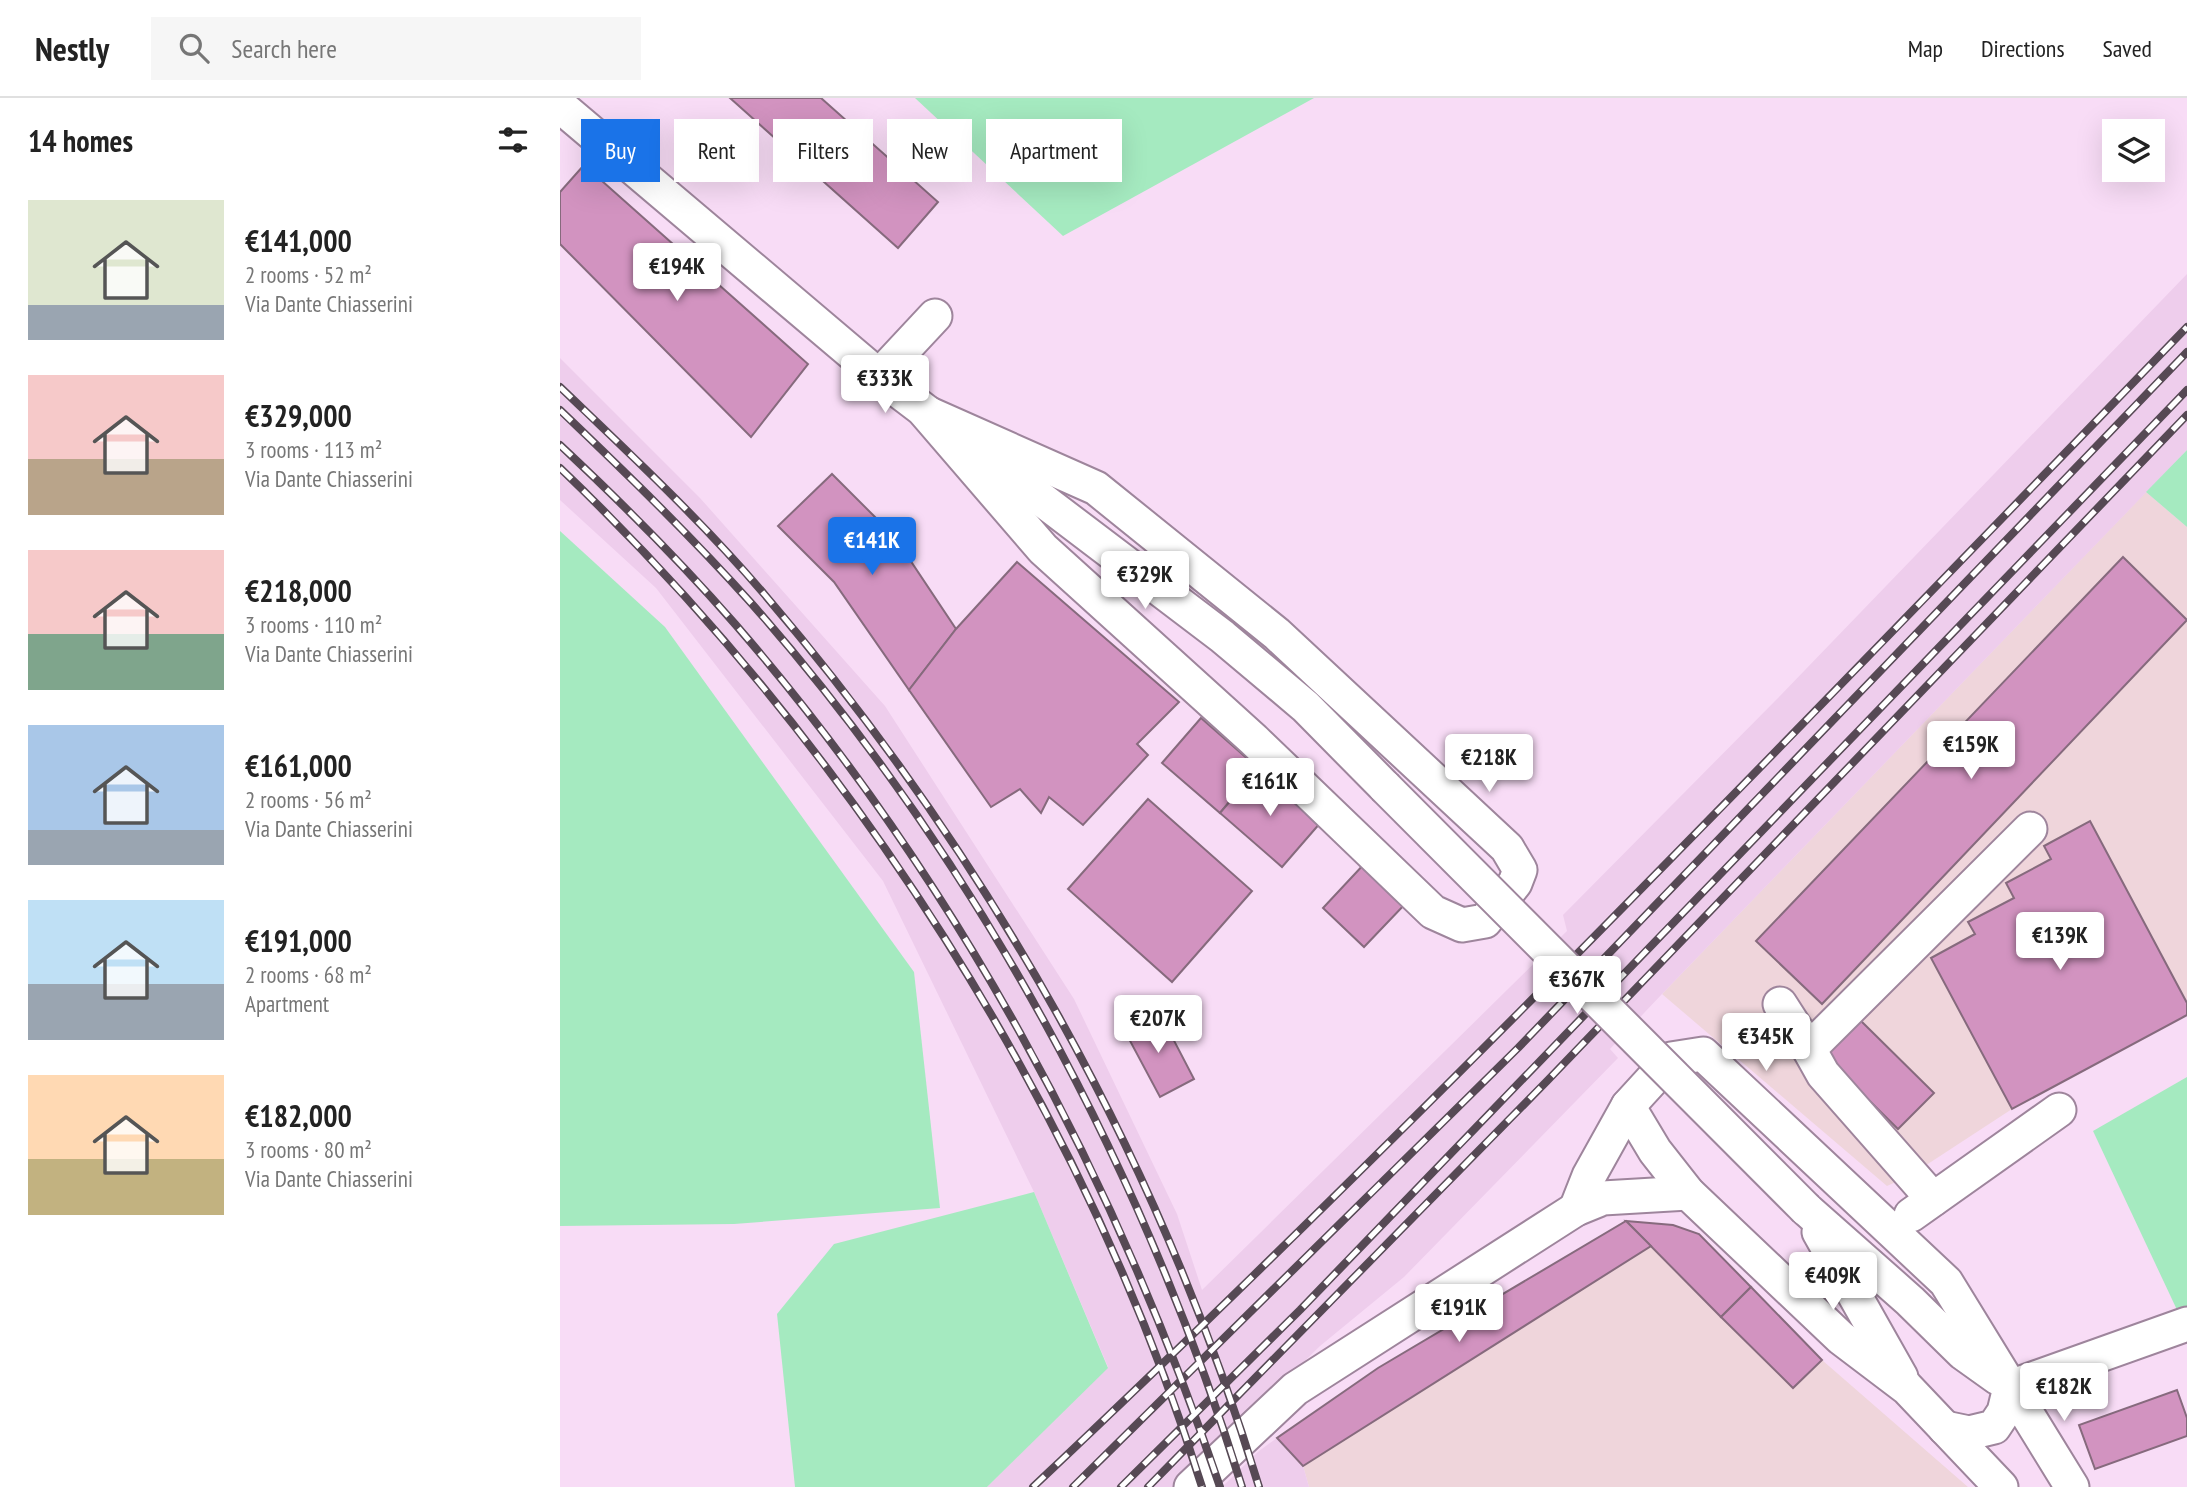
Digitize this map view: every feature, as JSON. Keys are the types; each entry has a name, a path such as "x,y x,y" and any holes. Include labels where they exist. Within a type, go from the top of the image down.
{"street":[{"path":"560,106 879,376 1117,554 1305,706 1806,1209 1910,1301 1963,1353 2010,1387"},
{"path":"879,376 935,316"},
{"path":"925,412 1096,488 1277,634 1507,848 1520,870 1515,883 1485,921 1462,925 1433,912 1254,740 1043,549 925,412"},
{"path":"1808,1049 2030,829"},
{"path":"1780,1004 1822,1074 1922,1207 2059,1110"},
{"path":"1576,1209 1589,1176 1628,1106 1671,1059 1703,1054 1946,1282 2072,1487"},
{"path":"1628,1106 1655,1151 1688,1193 1841,1338 1907,1388 2001,1487"},
{"path":"1191,1487 1295,1389 1576,1209 1603,1198 1688,1193"},
{"path":"1806,1209 1907,1388"},
{"path":"2010,1387 2187,1324"},
{"path":"1945,1428 1969,1433 1994,1427 2004,1412 2010,1387"}],"shaded area":[{"path":"2187,274 2187,450 1662,994 1610,1049 1618,1058 1404,1277 1320,1346 1176,1487 987,1487 1108,1367 1034,1192 883,881 656,588 560,500 560,358 700,498 885,706 1074,999 1177,1214 1202,1290 1567,931 1563,915 1777,699"},
{"path":"2146,492 2187,527 2187,1015 2012,1109 1911,1175 1887,1186 1662,994"},
{"path":"1626,1221 1673,1225 1699,1234 1822,1360 1968,1487 1309,1487 1303,1466 1378,1368"},
{"path":"1277,1438 1303,1466 1309,1487 1222,1487 1259,1451"}],"green space":[{"path":"915,98 1314,98 1063,236 1005,182 1122,182 1122,119 986,119 986,164 972,151 972,119 938,119"},
{"path":"2187,450 2187,527 2146,492"},
{"path":"560,531 665,627 914,972 940,1208 734,1224 560,1226"},
{"path":"2187,1077 2187,1309 2178,1312 2093,1131"},
{"path":"1034,1192 1108,1368 987,1487 795,1487 777,1314 834,1244"}],"building":[{"path":"730,98 821,98 845,119 773,119 773,136 759,124 759,119 754,119"},
{"path":"873,144 887,157 887,182 916,182 938,202 898,248 824,182 873,182"},
{"path":"581,168 581,182 603,182 808,364 751,437 560,244 560,192"},
{"path":"832,474 894,536 956,629 909,690 834,582 778,526"},
{"path":"2123,557 2187,620 1822,1004 1756,941"},
{"path":"1017,562 1179,702 1137,744 1148,755 1083,825 1049,797 1041,813 1020,789 991,807 909,690 956,629"},
{"path":"1201,718 1258,768 1220,813 1162,763"},
{"path":"1258,768 1321,822 1282,867 1220,813"},
{"path":"1148,799 1252,891 1172,982 1068,889"},
{"path":"2090,821 2187,1003 2187,1015 2012,1109 1931,958 1975,934 1968,922 2014,898 2006,883 2051,859 2044,846"},
{"path":"1366,862 1407,902 1364,947 1323,908"},
{"path":"1143,1012 1155,1036 1168,1029 1194,1079 1160,1097 1121,1024"},
{"path":"1858,1018 1934,1093 1898,1129 1822,1054"},
{"path":"1626,1221 1673,1225 1699,1234 1751,1287 1721,1317"},
{"path":"1626,1221 1651,1246 1303,1466 1277,1438 1378,1368"},
{"path":"1751,1287 1822,1360 1793,1388 1721,1317"},
{"path":"2177,1390 2187,1418 2187,1436 2095,1469 2079,1425"}],"railway":[{"path":"1033,1487 1181,1346 1473,1059 1760,768 2187,327"},
{"path":"1073,1487 1518,1048 2187,352"},
{"path":"560,387 691,514 765,595 846,695 922,798 993,905 1058,1015 1118,1129 1171,1246 1218,1365 1259,1487"},
{"path":"1121,1487 1300,1310 2187,390"},
{"path":"560,410 658,505 752,604 833,701 909,803 979,910 1043,1020 1102,1133 1155,1249 1201,1367 1242,1487"},
{"path":"1148,1487 1548,1080 2187,415"},
{"path":"560,445 650,532 735,624 814,720 888,821 956,925 1020,1032 1077,1142 1130,1255 1178,1370 1220,1487"},
{"path":"560,468 665,575 765,690 858,811 944,938 1023,1070 1092,1206 1152,1345 1202,1487"}]}
